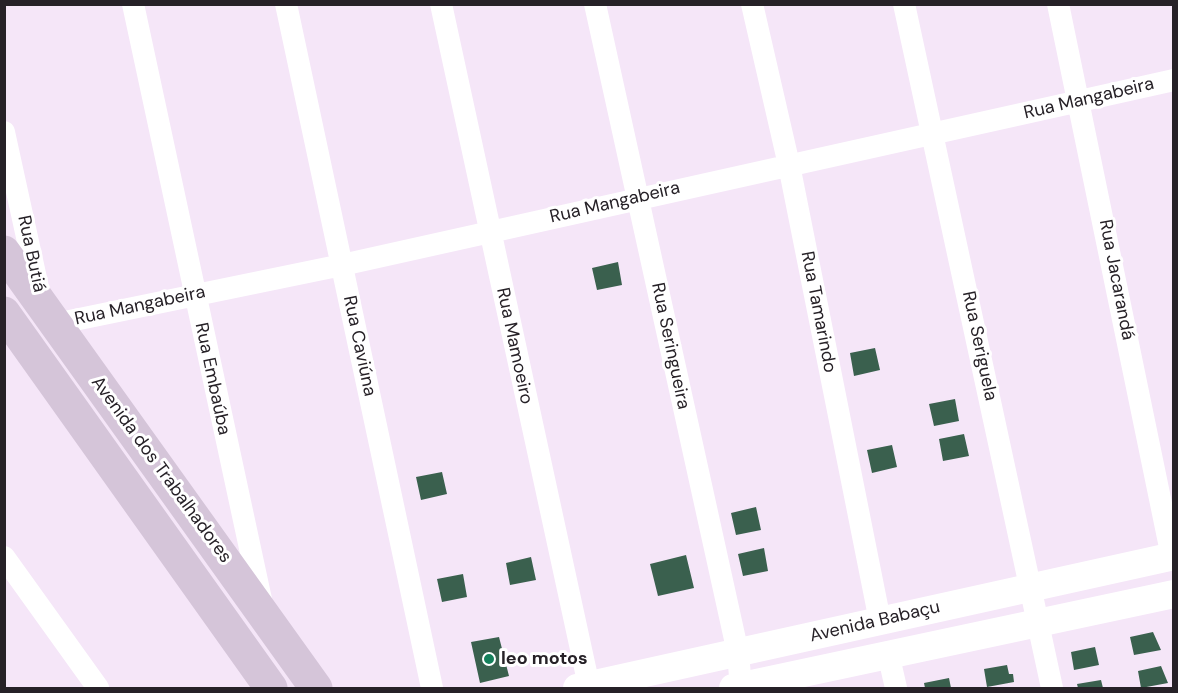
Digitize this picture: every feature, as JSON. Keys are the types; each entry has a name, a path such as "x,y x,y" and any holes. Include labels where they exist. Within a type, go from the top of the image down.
{"main road":[{"name":"Avenida dos Trabalhadores","path":"4,252 316,688"},
{"name":"Avenida dos Trabalhadores","path":"4,313 271,688"}],"street":[{"name":"Rua Embaúba","path":"133,4 264,613"},
{"name":"Rua Caviúna","path":"286,4 432,688"},
{"name":"Rua Mamoeiro","path":"441,4 583,687"},
{"name":"Rua Seringueira","path":"594,4 738,653 738,688"},
{"name":"Rua Tamarindo","path":"752,4 789,165 880,621"},
{"name":"Rua Seriguela","path":"904,4 1052,688"},
{"name":"Rua Jacarandá","path":"1058,4 1173,556"},
{"name":"Rua Mangabeira","path":"48,315 194,295 342,265 1173,80"},
{"name":"Rua Butiá","path":"4,132 48,315"},
{"name":"Avenida Babaçu","path":"583,687 1173,556"},
{"path":"4,557 98,688"},
{"name":"Avenida Babaçu","path":"738,688 888,653 1173,594"},
{"path":"888,653 896,688"}],"building":[{"path":"618,262 622,285 597,290 592,268"},
{"path":"875,348 880,370 854,376 850,353"},
{"path":"955,399 959,421 934,426 929,404"},
{"path":"964,434 969,456 943,461 939,439"},
{"path":"892,445 897,467 872,473 867,450"},
{"path":"442,472 447,494 421,500 416,477"},
{"path":"756,507 761,530 736,535 731,513"},
{"path":"764,548 768,571 743,576 738,554"},
{"path":"686,555 694,588 658,596 650,564"},
{"path":"531,557 536,580 510,585 506,563"},
{"path":"463,574 467,597 442,602 437,579"},
{"path":"1153,632 1161,650 1134,655 1130,637"},
{"name":"leo motos","path":"499,637 509,676 480,683 471,642"},
{"path":"1095,647 1099,665 1074,670 1071,652"},
{"path":"1007,665 1009,674 1013,674 1014,682 987,687 984,669"},
{"path":"1161,666 1168,683 1141,688 1138,671"},
{"path":"949,678 951,688 925,688 924,683"},
{"path":"1101,680 1103,688 1078,688 1077,684"}],"place":[{"name":"leo motos","path":"489,659"}]}
